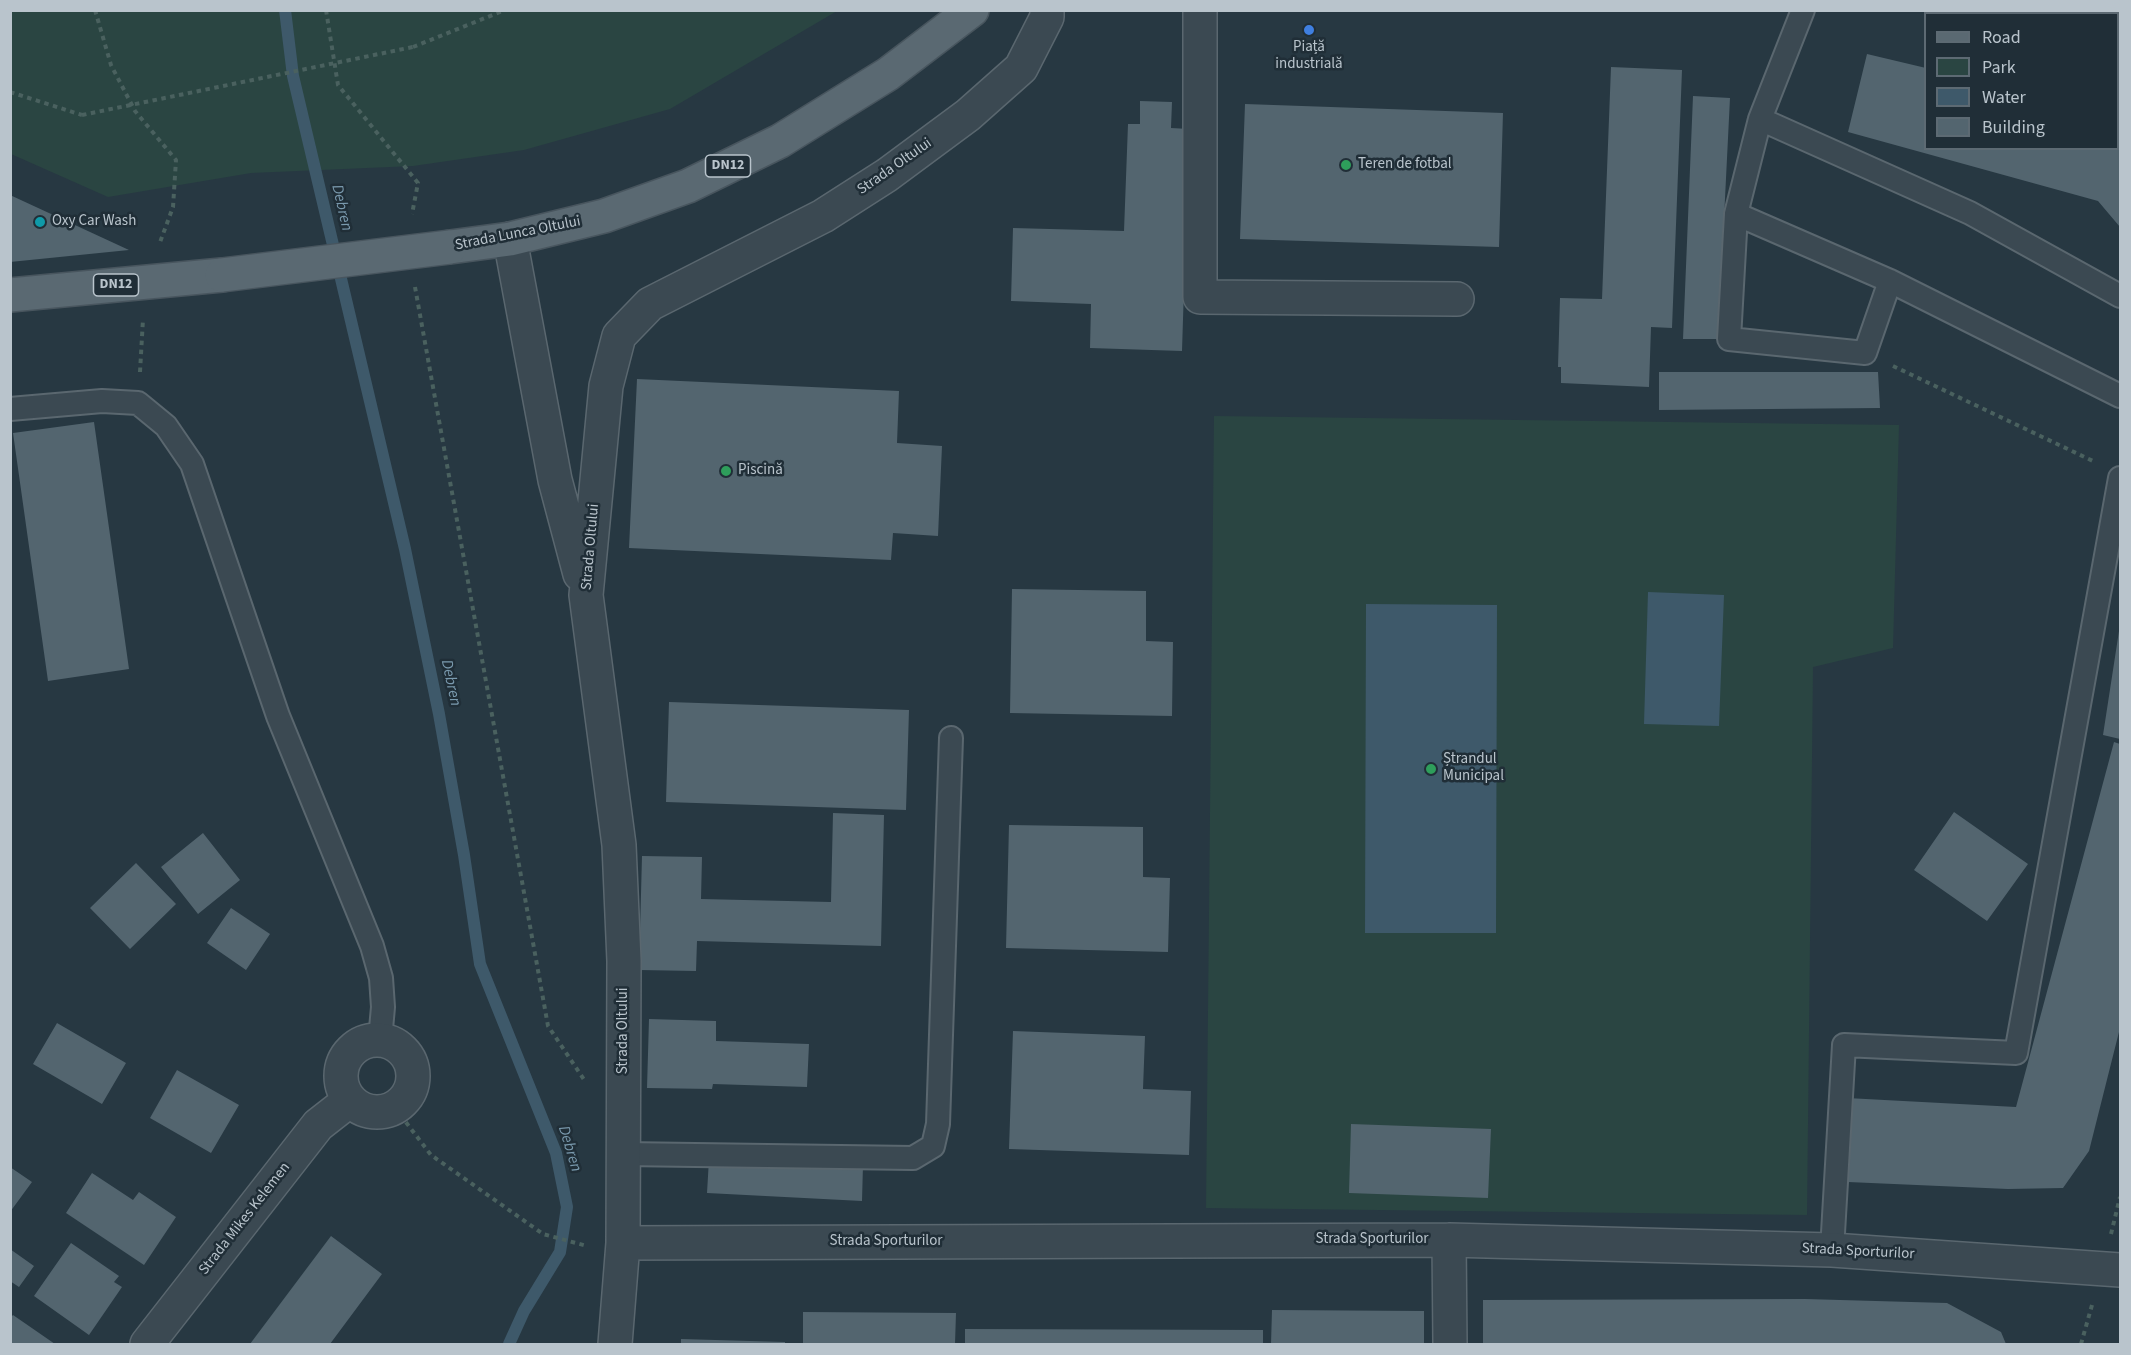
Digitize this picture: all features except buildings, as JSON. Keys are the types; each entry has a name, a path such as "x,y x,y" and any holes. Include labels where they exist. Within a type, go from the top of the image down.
{"main road":[{"name":"Strada Lunca Oltului","path":"10,296 222,275 510,239 604,216 688,186 780,141 888,74 972,10"}],"street":[{"name":"Strada Oltului","path":"615,1344 622,1243 624,961 619,845 586,595 606,386 620,336 650,303 823,216 887,174 968,115 1022,68 1047,18 1047,10"},
{"path":"1200,10 1200,297 1457,299"},
{"path":"510,239 555,480 586,595"},
{"path":"380,1040 400,1048 408,1057 414,1079 405,1100 395,1108 384,1112 371,1112 360,1108 350,1100 343,1089 341,1077 343,1064 349,1053 368,1041 380,1040"},
{"name":"Strada Mikes Kelemen","path":"147,1344 318,1125 350,1100"},
{"path":"1449,1240 1450,1344"},
{"name":"Strada Sporturilor","path":"622,1243 1449,1240 1832,1250 2121,1270"}],"lane":[{"path":"1803,10 1760,119 1736,214 1729,339 1865,353 1890,281"},
{"path":"1760,119 1970,213 2121,296"},
{"path":"1736,214 1890,281 2121,396"},
{"path":"10,409 102,401 138,403 166,426 192,464 278,716 372,946 381,978 383,1007 380,1040"},
{"path":"1832,1250 1844,1045 2016,1053 2121,478"},
{"path":"623,1154 913,1158 933,1146 938,1124 951,738"}],"path":[{"path":"95,10 111,65 135,111 176,160 173,207 146,282 138,403"},
{"path":"326,10 338,85 418,183 410,224"},
{"path":"10,92 82,115 413,47 505,10"},
{"path":"413,278 548,1026 586,1082 624,1099"},
{"path":"1865,353 2099,464"},
{"path":"395,1108 431,1155 543,1234 587,1246"}],"green space":[{"path":"11,10 837,11 670,109 524,150 413,166 251,173 108,197 11,154"},
{"path":"1214,416 1899,425 1893,648 1813,667 1807,1215 1206,1208"}],"water":[{"path":"1648,592 1724,595 1719,726 1644,724"},
{"name":"Ștrandul Municipal","path":"1366,604 1497,605 1496,933 1365,933"}],"waterway":[{"name":"Debren","path":"285,10 293,76 405,549 439,714 464,855 480,964 556,1153 567,1207 560,1252 524,1311 509,1344"}],"place":[{"name":"Piață industrială","path":"1309,30"},
{"name":"Teren de fotbal","path":"1346,165"},
{"name":"Oxy Car Wash","path":"40,222"},
{"name":"Piscină","path":"726,471"},
{"name":"Ștrandul Municipal","path":"1431,769"}]}
